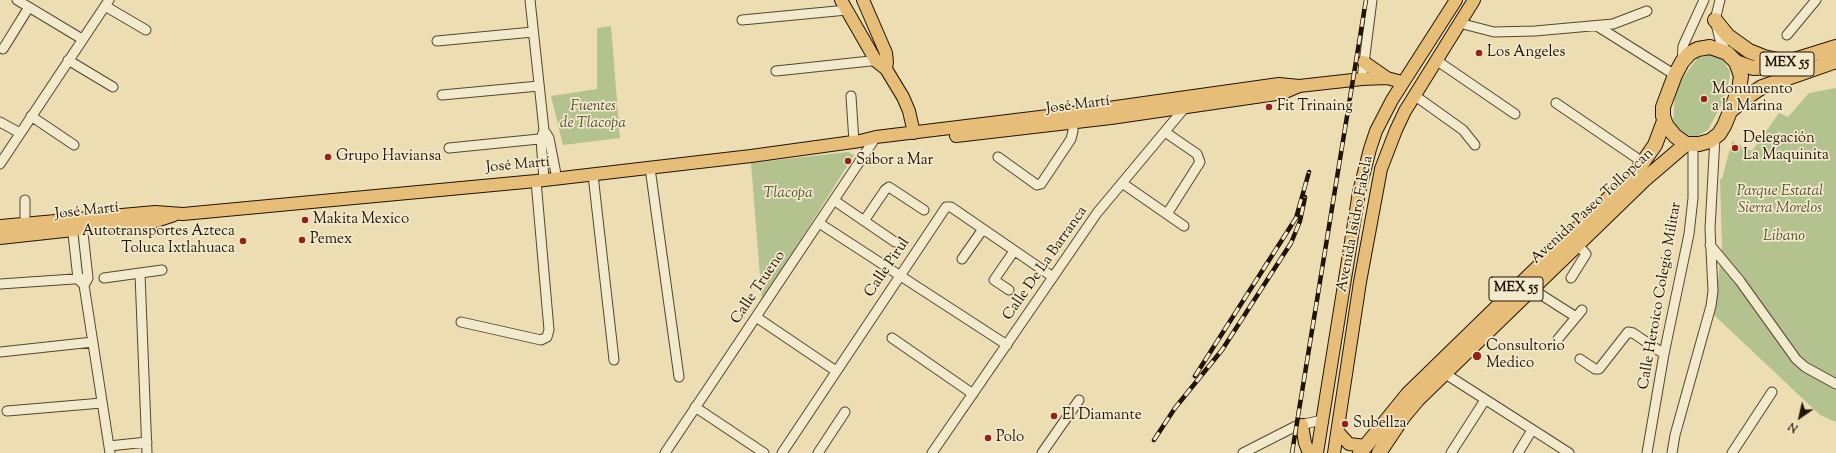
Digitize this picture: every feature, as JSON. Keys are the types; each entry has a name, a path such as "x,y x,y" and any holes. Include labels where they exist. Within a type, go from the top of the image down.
{"highway":[{"path":"1715,20 1728,36 1749,51 1764,57 1790,63"},
{"name":"MEX 55","path":"1732,58 1745,66 1762,68 1790,63 1836,47"},
{"path":"1704,48 1716,48 1732,58 1741,76 1741,83 1724,126 1715,137 1699,144 1689,144 1670,132 1664,121 1663,107 1675,75 1682,62 1690,53 1704,48"},
{"name":"MEX 55","path":"1730,113 1741,101 1762,87 1836,61"},
{"name":"Avenida Paseo Tollopcan","path":"1363,450 1408,394 1644,163 1655,145 1664,121"},
{"name":"Avenida Paseo Tollopcan","path":"1379,453 1409,409 1444,374 1644,180 1689,144"}],"main road":[{"path":"863,0 883,63"},
{"name":"Avenida Isidro Fabela","path":"1317,453 1359,192 1370,149 1383,115 1402,82 1456,0"},
{"name":"Avenida Isidro Fabela","path":"1334,453 1365,254 1381,169 1396,130 1414,95 1474,0"},
{"path":"844,5 883,63 907,104 914,133"},
{"path":"1364,62 1387,78"},
{"name":"José Martí","path":"0,226 25,224 77,225 156,221 177,214 540,181 746,157 865,141 1073,118 1188,102 1279,84 1299,86 1362,79 1387,78 1402,82"},
{"name":"José Martí","path":"865,141 914,133 1073,118"},
{"name":"José Martí","path":"0,238 77,225"},
{"path":"1349,251 1365,254"},
{"path":"1302,425 1305,443 1309,453"},
{"path":"1338,432 1350,444 1363,450"}],"street":[{"path":"530,0 545,136 557,179"},
{"path":"1362,79 1372,0"},
{"path":"1682,62 1683,46 1704,0"},
{"path":"1720,0 1715,20 1720,40 1732,58"},
{"path":"1787,35 1816,0"},
{"path":"3,49 23,3 82,38"},
{"path":"0,164 82,38 107,3 146,30"},
{"path":"742,20 844,5"},
{"path":"1459,23 1482,30 1506,33 1597,26 1624,20 1647,11"},
{"path":"1597,26 1675,75"},
{"path":"437,42 533,32"},
{"path":"68,60 113,87"},
{"path":"1436,60 1515,114"},
{"path":"776,71 883,63"},
{"path":"442,95 539,86"},
{"path":"1414,95 1463,130 1475,144"},
{"path":"851,96 865,141"},
{"name":"Calle De La Barranca","path":"932,453 1098,213 1188,102"},
{"path":"1556,103 1644,163"},
{"path":"31,116 74,146"},
{"path":"998,157 1037,185 1041,184 1069,142 1074,131 1073,118"},
{"path":"0,122 20,133"},
{"path":"1165,132 1197,154 1200,162 1166,214"},
{"path":"449,148 545,136"},
{"path":"461,322 541,340 547,337 549,330 540,181 545,136"},
{"path":"1672,453 1675,435 1711,306 1714,277 1710,245 1710,229 1715,137"},
{"name":"Calle Trueno","path":"665,453 835,201 865,141"},
{"name":"Calle Heroico Colegio Militar","path":"1647,453 1664,354 1689,234 1693,198 1689,144"},
{"path":"650,168 679,378"},
{"path":"593,174 614,360"},
{"path":"1122,183 1184,226"},
{"path":"864,221 885,190 889,187 924,210"},
{"path":"25,200 25,224"},
{"path":"835,201 896,242"},
{"name":"Calle Pirul","path":"782,453 899,275 946,207 951,207 1054,277"},
{"path":"820,223 1007,345"},
{"path":"77,225 84,281 110,449 147,442"},
{"path":"962,260 983,229"},
{"path":"1571,278 1586,254 1577,244"},
{"path":"1710,245 1740,281 1796,359 1805,367 1836,384"},
{"path":"1009,290 995,281 995,279 1014,250"},
{"path":"104,278 162,270"},
{"path":"140,274 147,453"},
{"path":"0,284 84,281"},
{"path":"1532,289 1579,314 1558,339"},
{"path":"756,317 836,371"},
{"path":"1580,359 1595,369 1599,369 1628,332 1633,333 1664,354"},
{"path":"892,338 973,394"},
{"path":"0,352 93,342"},
{"path":"1444,374 1569,453"},
{"path":"1732,453 1772,392"},
{"path":"1042,453 1079,400"},
{"path":"1452,453 1485,400"},
{"path":"7,411 102,403"},
{"path":"695,407 764,453"},
{"path":"818,453 845,412"},
{"path":"1243,453 1296,426 1322,420"},
{"path":"1518,453 1532,430"}],"green space":[{"name":"Fuentes de Tlacopa","path":"611,26 620,138 563,145 551,96 597,89 597,28"},
{"path":"1710,55 1722,59 1729,70 1730,76 1724,100 1708,130 1697,136 1685,136 1673,123 1675,94 1682,79 1698,58"},
{"name":"Parque Estatal Sierra Morelos","path":"1836,88 1836,422 1820,415 1714,315 1722,247 1720,179 1722,179 1732,141 1752,151 1779,113 1788,117 1809,93"},
{"name":"Tlacopa","path":"848,152 854,155 762,301 751,163"}],"railway":[{"path":"1292,453 1366,0"},
{"path":"1195,376 1296,218 1309,172"},
{"path":"1154,440 1175,408 1222,350 1291,243 1300,221 1305,197"}],"place":[{"name":"Los Angeles","path":"1479,53"},
{"name":"Monumento a la Marina","path":"1704,99"},
{"name":"Fit Trinaing","path":"1269,107"},
{"name":"Delegación La Maquinita","path":"1735,148"},
{"name":"Grupo Haviansa","path":"328,157"},
{"name":"Sabor a Mar","path":"848,161"},
{"name":"Makita Mexico","path":"305,220"},
{"name":"Pemex","path":"302,240"},
{"name":"Autotransportes Azteca Toluca Ixtlahuaca","path":"243,241"},
{"name":"Consultorio Medico","path":"1477,356"},
{"name":"El Diamante","path":"1054,416"},
{"name":"Subellza","path":"1345,424"},
{"name":"Polo","path":"988,438"}],"park label":[{"name":"Libano","path":"1784,237"}]}
